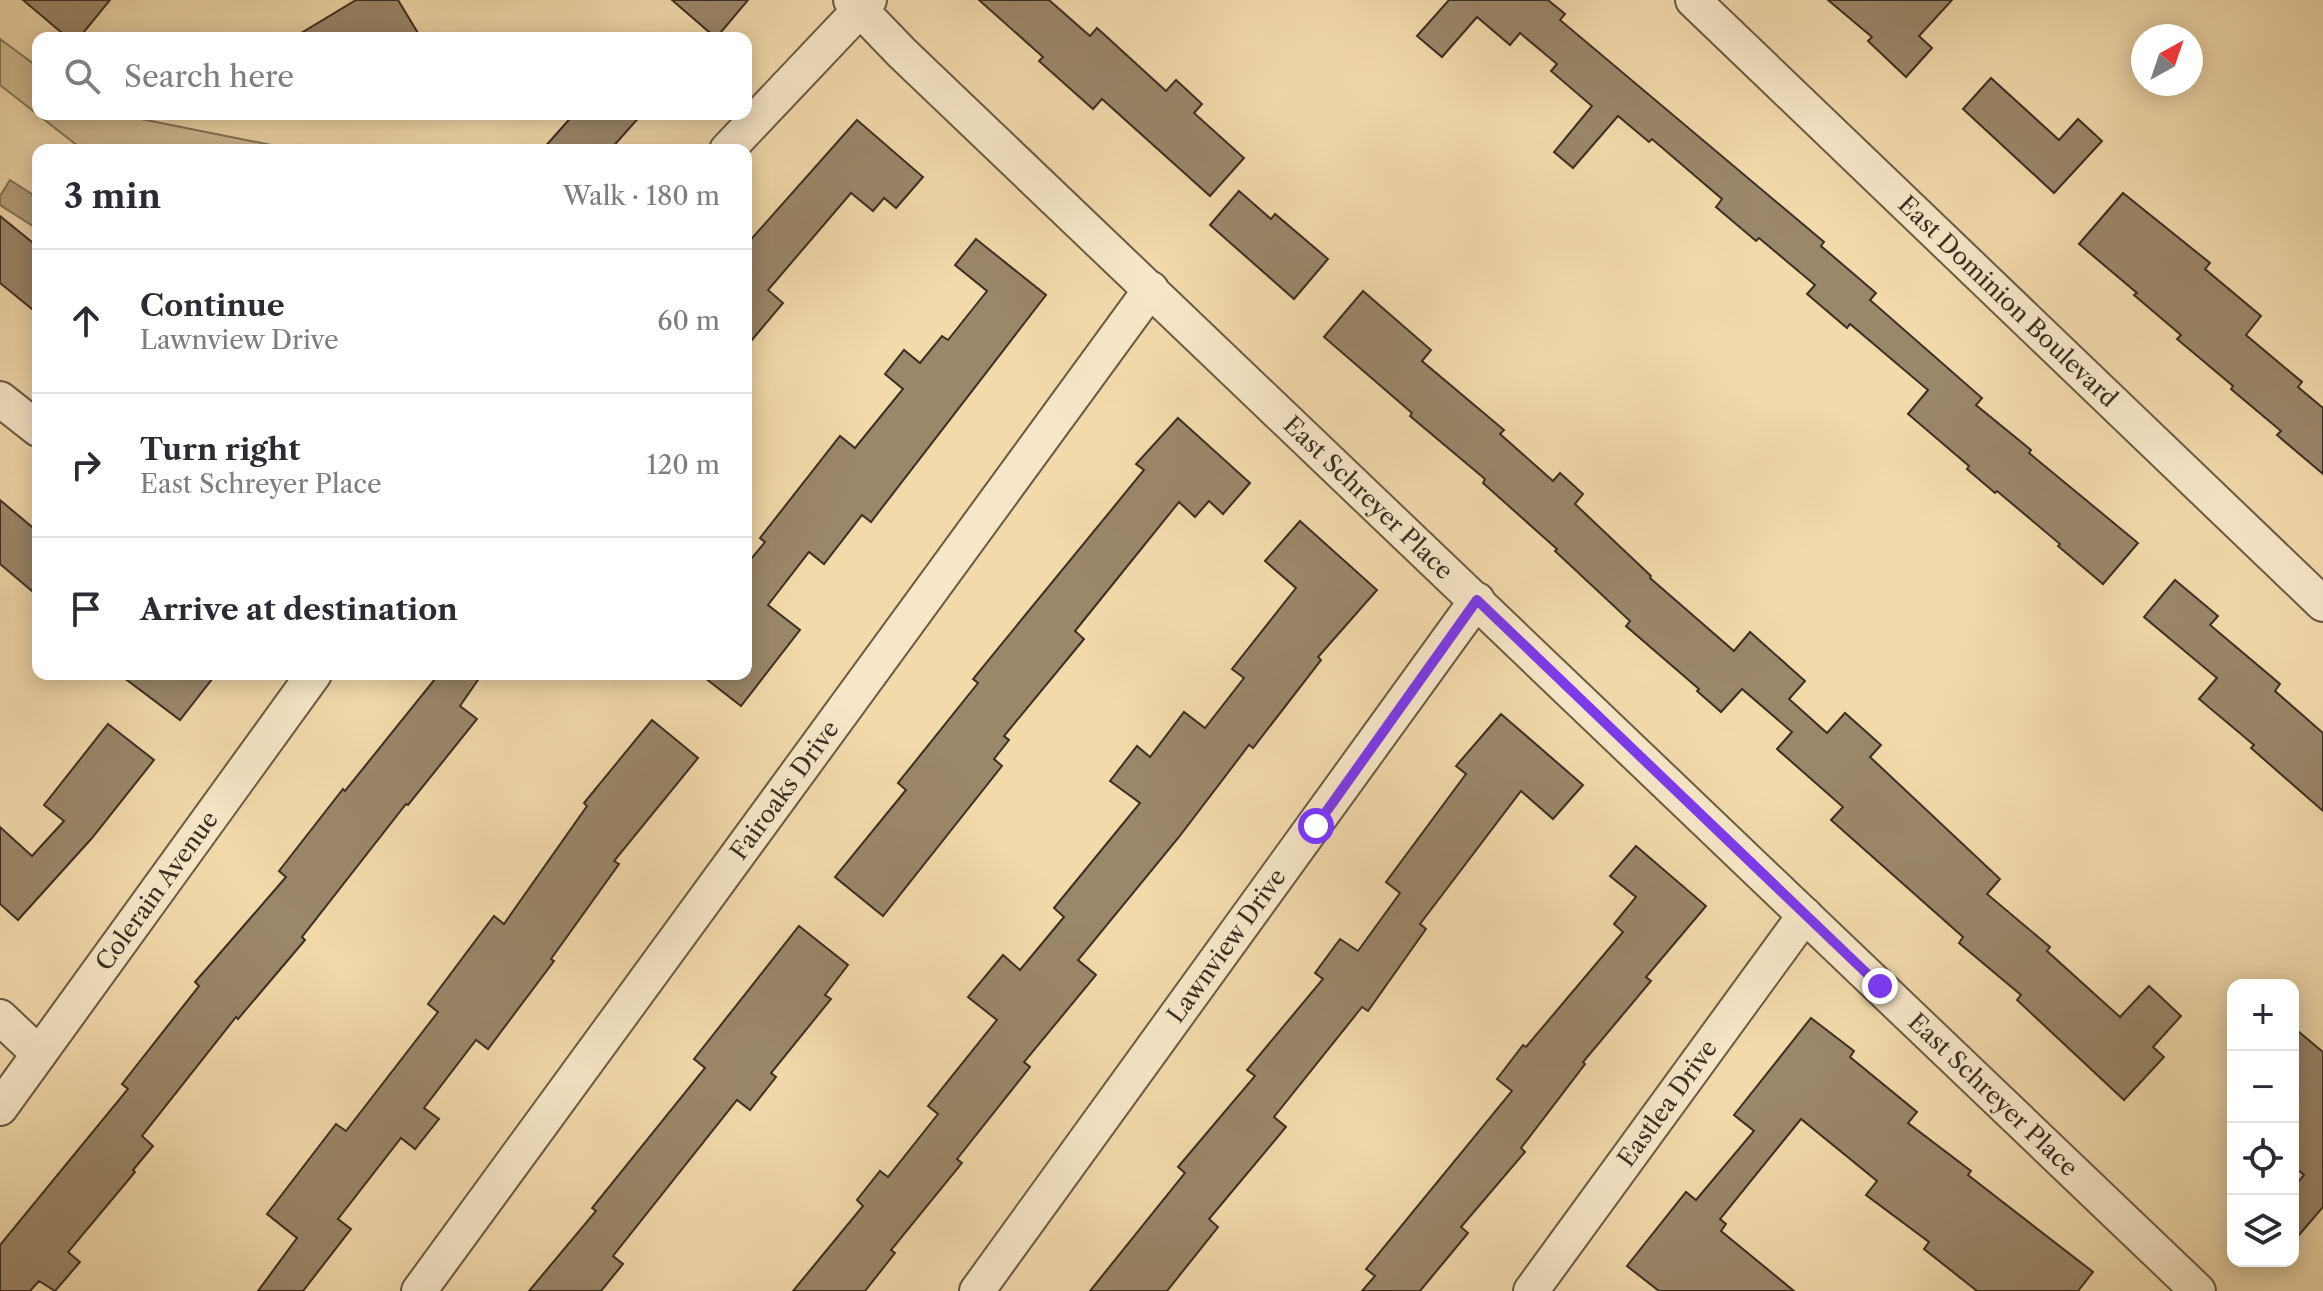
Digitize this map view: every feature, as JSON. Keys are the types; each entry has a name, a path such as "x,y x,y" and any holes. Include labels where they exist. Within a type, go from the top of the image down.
{"street":[{"name":"East Dominion Boulevard","path":"1693,0 2323,604"},
{"path":"732,144 860,3"},
{"name":"East Schreyer Place","path":"860,3 902,53 2198,1291"},
{"name":"Fairoaks Drive","path":"419,1291 1151,289"},
{"path":"0,399 32,424"},
{"name":"Lawnview Drive","path":"977,1291 1477,600"},
{"name":"Colerain Avenue","path":"0,1108 310,680"},
{"name":"Eastlea Drive","path":"1541,1287 1805,915"},
{"path":"0,1017 39,1054"}],"shaded area":[{"path":"0,39 32,63 32,110 0,85"},
{"path":"45,120 146,120 266,144 75,144"},
{"path":"10,180 32,194 32,225 0,205 0,196"}],"building":[{"path":"23,0 110,0 84,32 61,32"},
{"path":"356,0 398,0 417,32 303,32"},
{"path":"672,0 748,0 721,32 709,32"},
{"path":"979,0 1049,0 1090,36 1097,28 1166,91 1176,80 1202,104 1194,113 1244,158 1210,196 1102,99 1093,109 1039,61 1043,57"},
{"path":"1449,0 1548,0 1565,14 1560,20 1824,242 1821,246 1876,293 1870,300 1982,398 1976,405 2138,543 2103,584 2058,546 2060,544 1967,469 1969,466 1908,414 1928,390 1850,324 1847,328 1807,294 1815,285 1716,207 1722,199 1652,139 1649,142 1618,116 1573,168 1554,152 1592,106 1551,71 1557,64 1520,33 1510,45 1477,17 1442,57 1417,36"},
{"path":"1828,0 1952,0 1919,36 1932,48 1906,77 1868,41 1872,37"},
{"path":"1991,78 2059,140 2078,119 2102,141 2054,193 1963,109"},
{"path":"569,120 637,120 615,144 547,144"},
{"path":"857,120 923,177 896,208 884,198 873,211 851,193 768,290 783,303 752,340 752,238"},
{"path":"1239,191 1271,219 1275,214 1328,259 1294,299 1210,225"},
{"path":"2123,193 2210,263 2205,269 2261,316 2246,335 2302,382 2298,387 2323,408 2323,474 2277,435 2281,431 2231,389 2233,386 2177,339 2181,335 2134,295 2137,293 2079,244"},
{"path":"0,216 32,242 32,309 0,283"},
{"path":"976,239 1046,295 871,522 862,515 824,564 809,552 768,605 800,630 741,706 708,680 752,680 752,558 765,542 760,538 840,436 855,448 903,389 885,374 904,350 920,363 942,336 948,340 987,291 955,265"},
{"path":"1363,291 1431,350 1422,361 1504,430 1500,434 1553,481 1560,473 1583,494 1575,504 1650,578 1734,651 1750,632 1805,681 1789,699 1827,733 1845,713 1881,745 1870,757 2000,879 1987,894 2050,947 2047,951 2120,1017 2149,986 2181,1016 2153,1047 2164,1057 2124,1100 2017,1000 2021,995 1959,943 1963,937 1831,820 1843,807 1777,749 1792,732 1742,689 1721,712 1626,626 1630,621 1555,551 1557,549 1483,483 1485,479 1324,337"},
{"path":"1178,418 1250,483 1223,514 1209,501 1195,517 1179,502 1075,631 1084,639 1004,736 1009,740 994,759 1002,766 883,916 835,877 906,790 898,783 978,683 973,679 1144,470 1136,464"},
{"path":"0,500 32,527 32,591 0,564"},
{"path":"1300,521 1377,590 1318,657 1321,660 1253,748 1249,745 1179,837 1078,960 1096,975 1024,1062 1030,1067 957,1159 962,1163 891,1250 895,1253 865,1291 793,1291 863,1206 857,1200 880,1171 888,1177 938,1114 928,1106 997,1020 968,997 1003,955 1020,970 1064,917 1054,908 1140,803 1110,781 1137,746 1150,757 1184,712 1205,728 1244,678 1232,669 1296,588 1265,561"},
{"path":"2175,580 2218,616 2210,625 2280,684 2275,691 2323,733 2323,811 2251,748 2254,745 2199,699 2217,678 2144,617"},
{"path":"127,680 211,680 180,720"},
{"path":"434,680 478,680 460,706 477,719 302,937 305,940 238,1019 236,1017 142,1136 153,1146 68,1252 80,1262 55,1291 39,1281 30,1291 0,1291 0,1245 128,1089 122,1084 199,986 195,982 286,877 279,871 343,789 345,791"},
{"path":"1501,714 1583,785 1553,819 1521,791 1420,924 1426,929 1368,1011 1362,1007 1274,1117 1286,1127 1209,1219 1218,1227 1167,1291 1090,1291 1185,1173 1178,1167 1255,1076 1247,1070 1323,979 1315,973 1340,939 1358,951 1400,893 1386,882 1466,774 1456,766"},
{"path":"652,720 698,758 614,861 619,864 551,959 554,961 488,1049 476,1040 424,1108 439,1119 415,1149 401,1138 338,1219 351,1229 303,1291 258,1291 297,1238 267,1214 336,1124 346,1131 438,1012 428,1004 494,916 504,924 587,806 584,803"},
{"path":"108,724 154,760 92,838 18,920 0,904 0,827 32,856 64,821 44,805"},
{"path":"1636,846 1706,906 1646,977 1651,981 1583,1062 1585,1064 1521,1148 1525,1152 1461,1227 1468,1233 1420,1291 1362,1291 1375,1276 1366,1269 1512,1091 1497,1079 1623,932 1614,924 1636,897 1610,876"},
{"path":"799,926 848,965 825,995 831,999 771,1073 776,1077 750,1110 737,1100 613,1256 623,1264 601,1291 529,1291 596,1211 592,1208 705,1068 694,1059"},
{"path":"1811,1018 1854,1051 1850,1057 1917,1112 1908,1123 1971,1171 1968,1175 2093,1272 2078,1291 1977,1291 1924,1249 1929,1242 1866,1195 1877,1181 1801,1119 1720,1219 1726,1224 1721,1231 1794,1291 1659,1291 1627,1266 1686,1192 1696,1200 1754,1131 1734,1115"},
{"path":"2299,1032 2323,1052 2323,1207 2299,1235 2299,1181 2304,1175 2299,1171"}],"route":[{"path":"1316,826 1477,600 1880,986"}]}
